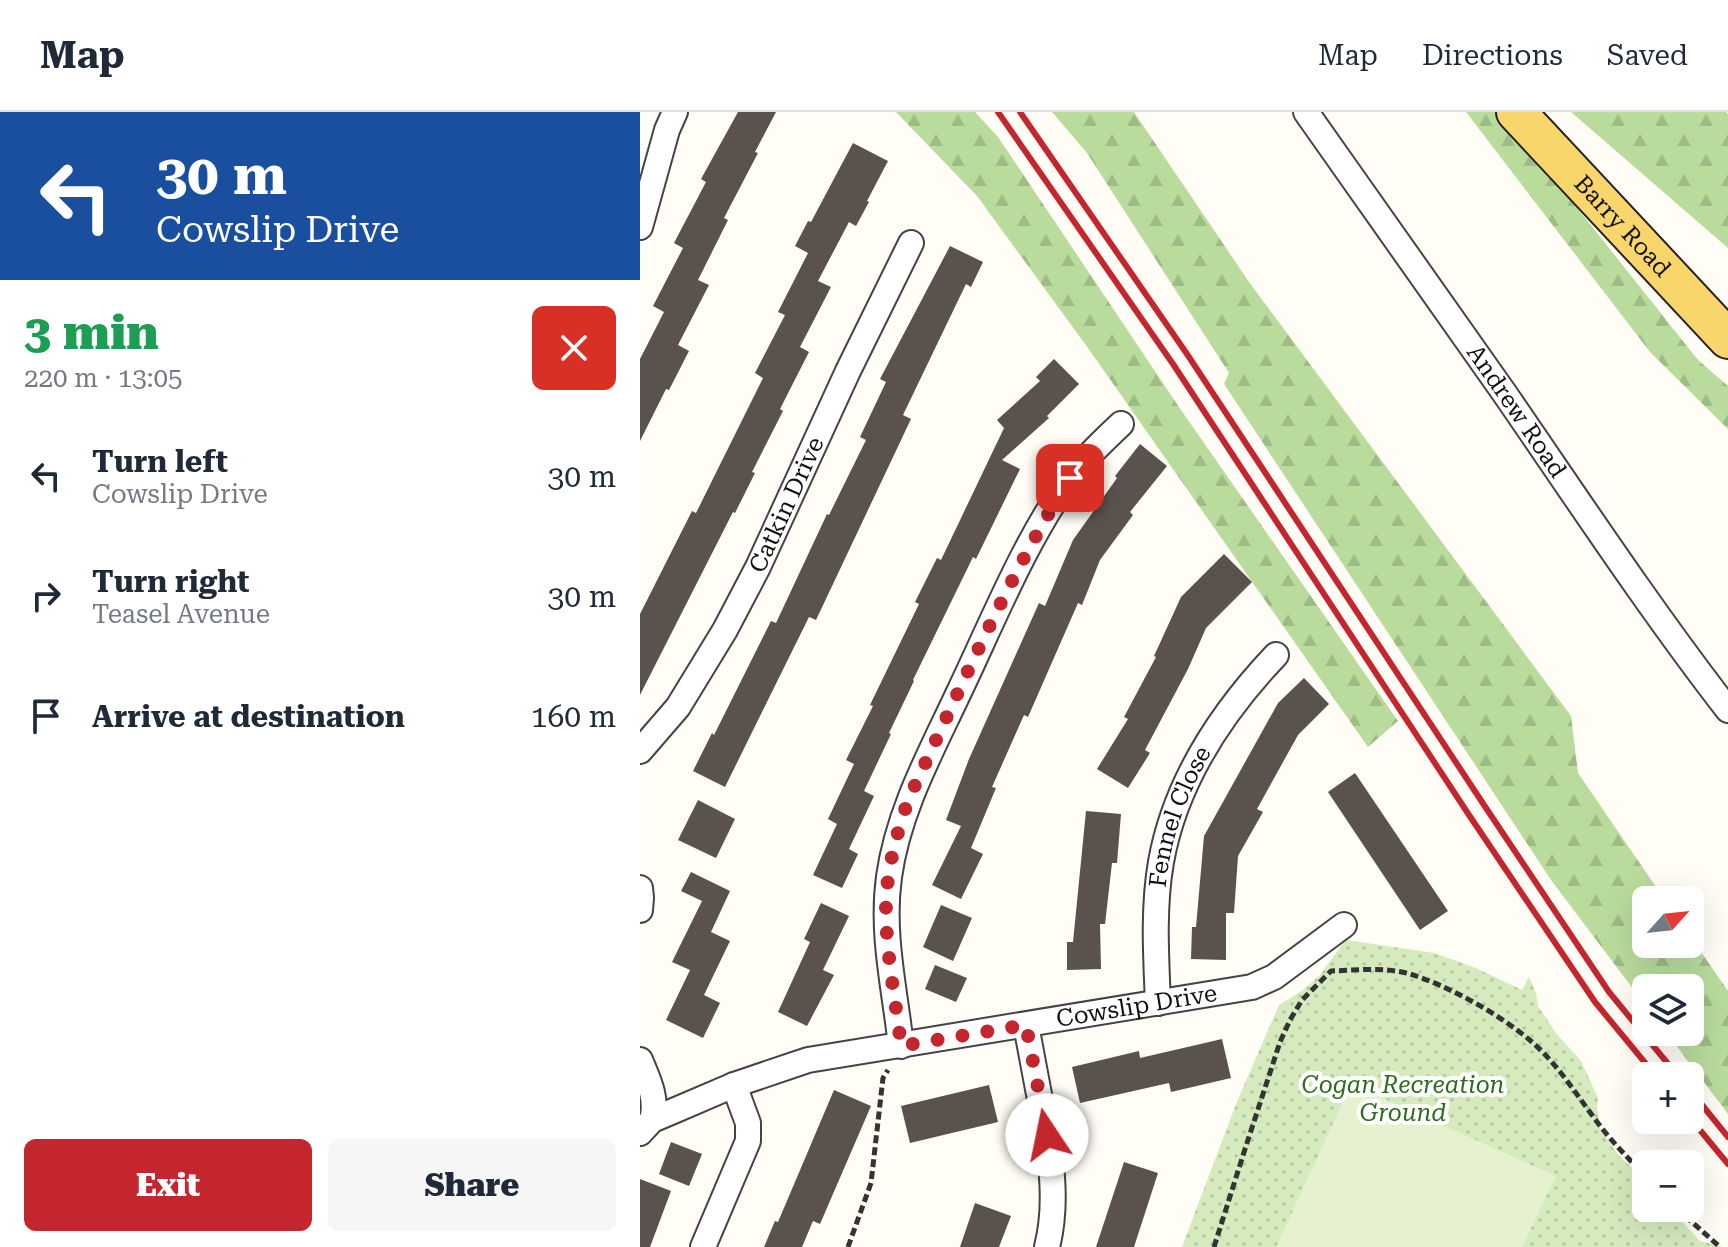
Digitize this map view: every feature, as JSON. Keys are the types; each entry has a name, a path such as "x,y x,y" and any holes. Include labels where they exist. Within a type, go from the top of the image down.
{"main road":[{"name":"Barry Road","path":"1516,112 1728,339"}],"street":[{"path":"640,227 667,130 675,112"},
{"name":"Andrew Road","path":"1306,112 1607,544 1728,710"},
{"name":"Catkin Drive","path":"640,751 678,707 725,630 758,567 911,243"},
{"path":"901,1046 886,912 894,848 905,810 1044,520 1070,478 1121,424"},
{"name":"Fennel Close","path":"1158,1003 1155,945 1157,903 1161,863 1170,825 1195,766 1214,733 1249,683 1276,655"},
{"path":"640,888 640,910"},
{"name":"Cowslip Drive","path":"646,1127 734,1085 808,1060 1252,987 1274,977 1344,925"},
{"path":"1026,1025 1052,1171 1054,1201 1047,1247"},
{"path":"640,1060 650,1083 655,1112 646,1127"},
{"path":"703,1247 748,1141 748,1123 734,1085"}],"path":[{"path":"1214,1247 1285,1031 1302,1000 1331,971 1370,969 1408,973 1454,992 1489,1012 1532,1042 1632,1162"},
{"path":"848,1247 871,1183 883,1078 901,1046"},
{"path":"1692,1222 1720,1247"}],"green space":[{"path":"896,112 975,112 998,137 1181,410 1398,721 1368,747 1088,348 977,196"},
{"path":"1052,112 1134,112 1249,282 1571,716 1578,773 1655,886 1632,886 1632,958 1704,956 1728,991 1728,1114 1704,1082 1704,1062 1689,1062 1677,1046 1704,1046 1704,974 1632,974 1632,987 1551,880 1224,384 1229,373 1087,153"},
{"path":"1466,112 1501,112 1698,360 1728,386 1728,429 1650,352"},
{"path":"1571,112 1726,112 1728,248"},
{"name":"Cogan Recreation Ground","path":"1346,940 1434,953 1476,968 1522,990 1529,977 1538,1006 1556,1033 1581,1061 1598,1098 1600,1129 1619,1156 1632,1168 1632,1222 1682,1222 1700,1241 1724,1247 1182,1247 1236,1104 1279,1005 1319,976"},
{"path":"1351,1084 1556,1176 1522,1247 1276,1247"}],"building":[{"path":"738,112 776,112 724,218 728,220 698,280 709,285 678,345 689,351 640,441 640,359 664,312 653,306 683,248 674,243 706,182 701,179"},
{"path":"853,143 888,161 856,226 849,222 818,281 831,287 800,347 809,352 780,409 783,411 752,472 755,473 640,695 640,614 692,511 696,513 763,378 755,373 785,315 778,312 808,253 795,246"},
{"path":"950,246 983,262 971,287 966,284 903,415 911,419 816,620 809,617 725,787 693,771 771,621 776,623 866,440 860,437 886,382 880,379"},
{"path":"1054,359 1079,384 1047,416 1049,418 1002,460 1020,469 913,680 864,791 874,796 849,849 858,854 842,888 813,875 837,824 828,819 854,764 846,760 919,604 915,602 937,558 941,560 1004,428 997,420 1040,381 1036,377"},
{"path":"1140,444 1167,466 1130,512 1133,515 1100,560 1028,717 1024,715 992,787 996,788 971,848 983,854 961,899 932,885 961,826 946,820 969,759 1039,603 1045,606 1073,540"},
{"path":"1224,554 1252,582 1206,628 1145,750 1150,753 1128,788 1097,769 1128,719 1124,717 1156,657 1181,597"},
{"path":"1304,678 1329,704 1298,735 1257,809 1263,812 1238,856 1234,913 1226,913 1226,960 1191,959 1204,836 1278,703"},
{"path":"1355,773 1448,911 1420,930 1328,792"},
{"path":"698,800 735,819 716,858 678,840"},
{"path":"1086,811 1121,814 1117,863 1112,863 1105,924 1100,924 1101,969 1067,970 1067,942 1073,942"},
{"path":"691,872 730,891 711,932 730,941 704,995 720,1003 703,1038 666,1020 690,970 672,962 702,901 681,891"},
{"path":"821,903 849,916 823,970 834,975 807,1026 778,1012 810,942 804,939"},
{"path":"941,905 972,918 953,961 923,947"},
{"path":"935,965 967,978 956,1002 925,989"},
{"path":"1222,1039 1231,1078 1171,1092 1169,1083 1080,1103 1072,1067 1139,1051 1140,1058"},
{"path":"989,1085 998,1122 910,1143 901,1106"},
{"path":"834,1090 871,1106 820,1224 813,1221 802,1247 764,1247 775,1221 778,1222"},
{"path":"671,1142 702,1154 689,1186 659,1174"},
{"path":"1124,1162 1158,1173 1134,1247 1096,1247"},
{"path":"640,1179 671,1191 650,1247 640,1247"},
{"path":"975,1203 1011,1216 999,1247 960,1247"}],"railway":[{"path":"998,112 1173,364 1595,1002 1644,1062"},
{"path":"1020,112 1187,354 1609,992 1666,1062"},
{"path":"1704,1107 1728,1137"},
{"path":"1703,1134 1728,1164"}],"route":[{"path":"1047,1135 1026,1025 901,1046 886,912 897,833 909,798 1022,561 1070,478"}]}
